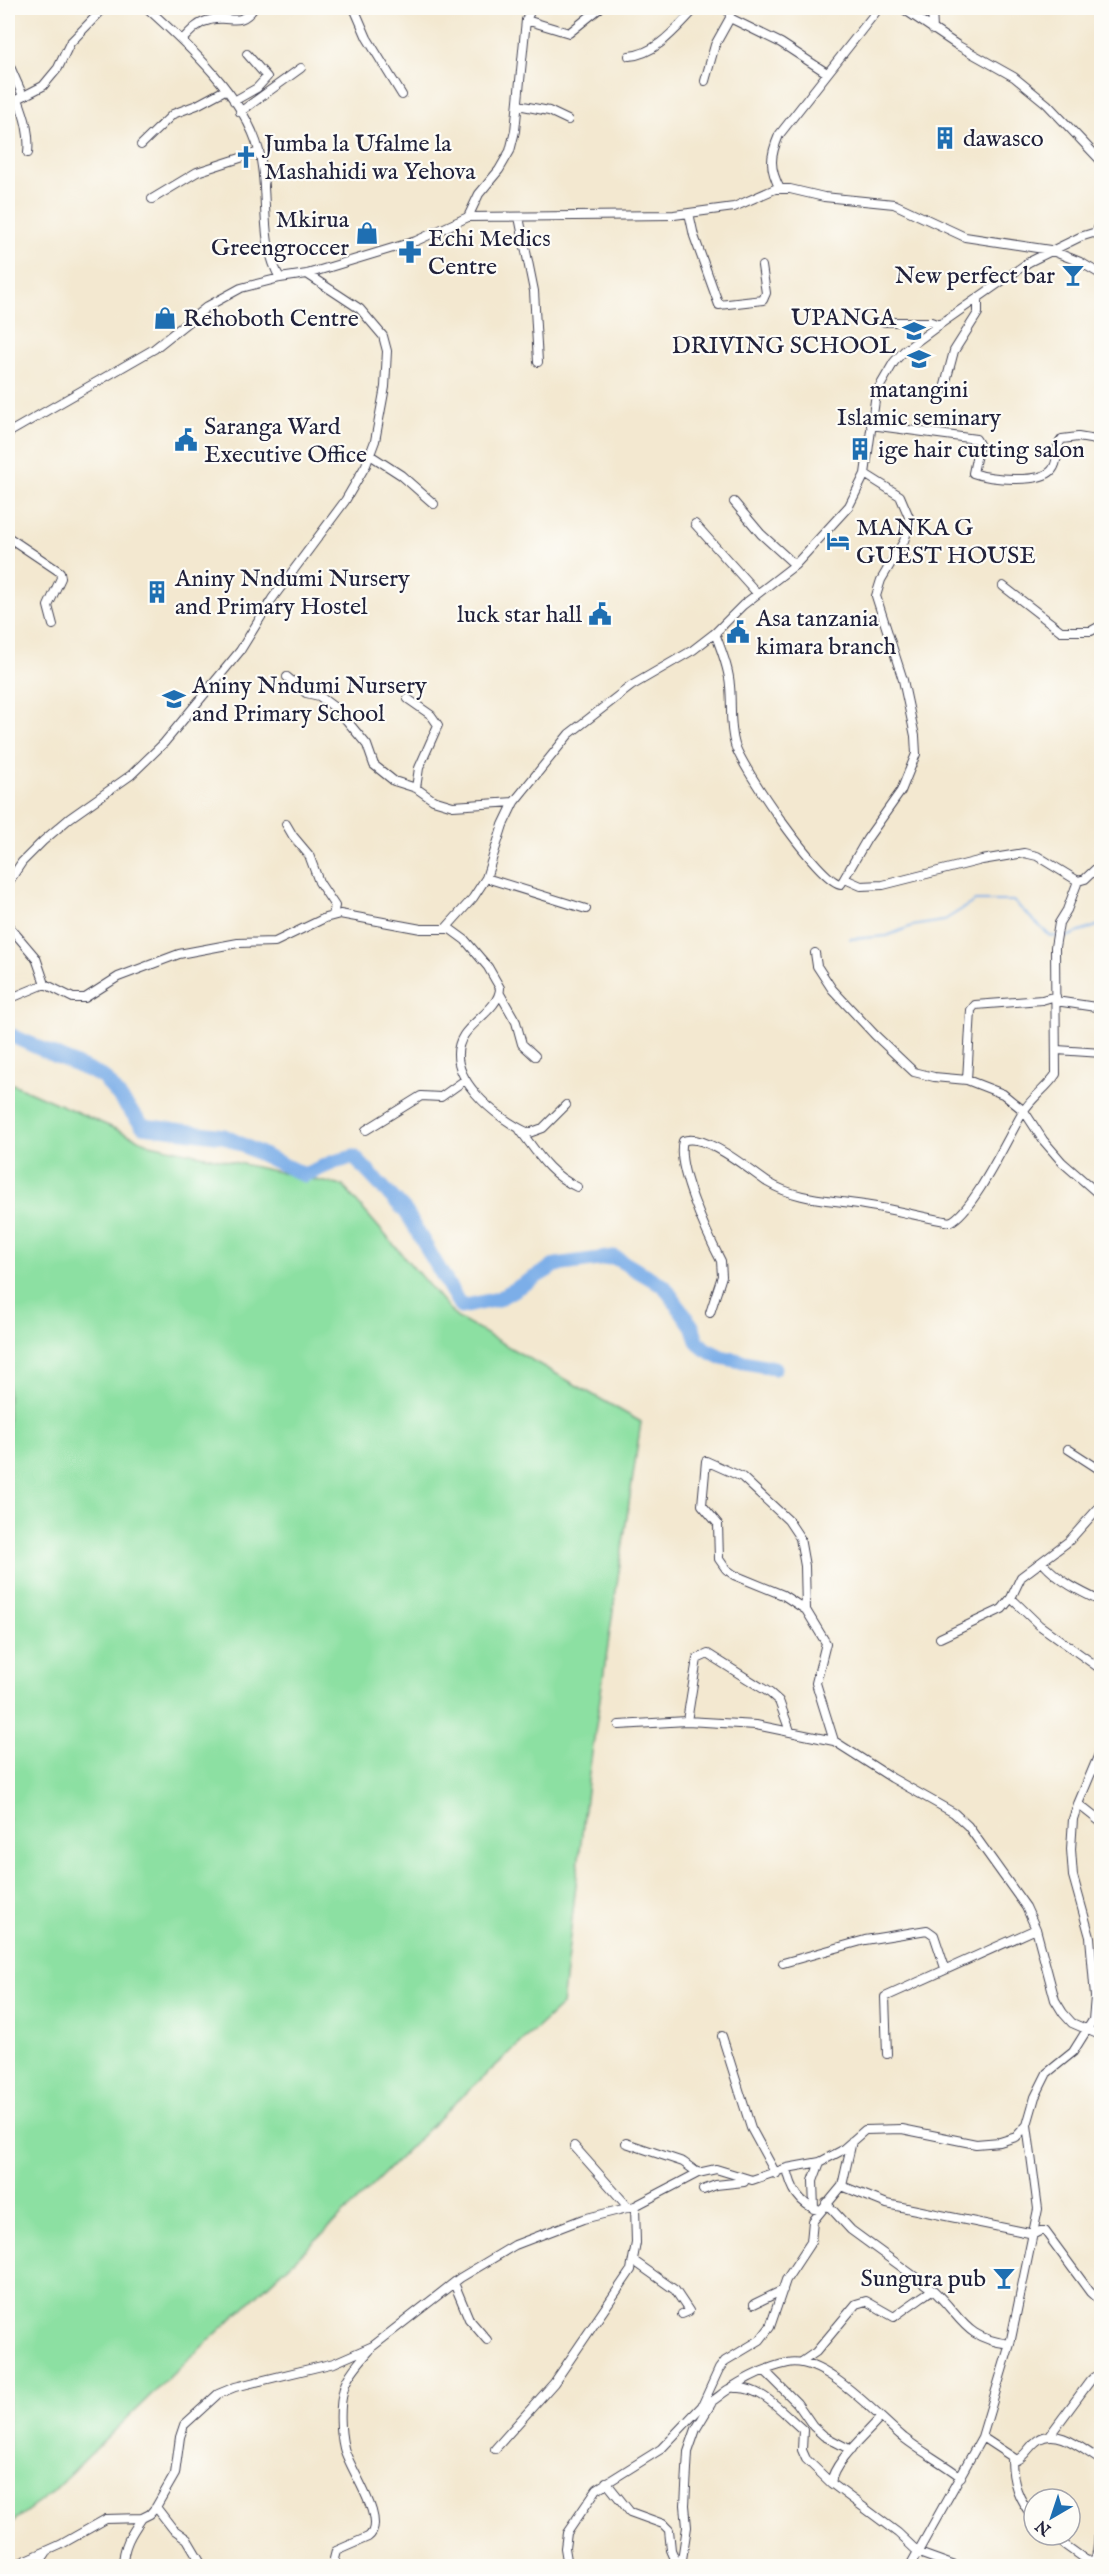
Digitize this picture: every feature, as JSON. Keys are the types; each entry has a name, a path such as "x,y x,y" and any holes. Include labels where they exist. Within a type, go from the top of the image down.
{"street":[{"path":"8,104 43,86 58,68 70,44 105,8"},
{"path":"147,8 182,39 234,101 240,112 259,152 268,238 280,278"},
{"path":"213,8 217,19"},
{"path":"182,39 201,23 217,19 238,21 245,18 254,8"},
{"path":"354,8 367,38 402,95"},
{"path":"468,217 478,194 499,170 510,151 515,131 526,20 532,8"},
{"path":"526,20 569,33 600,8"},
{"path":"628,56 638,56 657,47 696,8"},
{"path":"705,81 715,45 729,18 729,8"},
{"path":"780,189 770,166 772,150 779,135 879,8"},
{"path":"902,8 933,30 1014,77 1047,104 1101,162"},
{"path":"932,8 933,30"},
{"path":"729,18 781,43 827,73"},
{"path":"234,101 257,88 267,77 247,54"},
{"path":"8,62 21,97 29,141 28,153"},
{"path":"240,112 301,68"},
{"path":"141,145 173,114 197,105 225,90"},
{"path":"518,105 549,111 568,120"},
{"path":"152,199 197,172 259,152"},
{"path":"8,433 154,349 217,301 241,288 307,274 416,241 468,217 689,213 742,206 780,189 824,197 894,204 965,237 979,241 1050,250 1080,262 1101,275"},
{"path":"689,213 694,236 719,305 763,300 766,293 762,267"},
{"path":"519,217 534,291 538,362"},
{"path":"446,928 473,898 486,878 503,825 514,802 573,729 631,686 693,650 715,633 757,593 795,565 849,506 866,474 876,393 888,370 904,351 1013,272 1050,250 1080,237 1099,234 1101,219"},
{"path":"8,883 22,862 43,841 70,818 131,775 164,743 240,651 272,599 345,501 370,455 386,376 387,351 383,336 360,309 307,274"},
{"path":"944,389 954,351 978,313 980,307 978,299"},
{"path":"884,322 931,322 939,325"},
{"path":"871,426 976,439 979,444 973,473 1006,478 1040,476 1050,472 1054,467 1058,443 1062,439 1078,438 1101,441"},
{"path":"370,455 401,475 434,504"},
{"path":"715,633 730,681 732,736 744,766 821,871 836,883 841,884 867,839 901,791 916,754 913,722 901,671 876,596 881,579 904,541 909,517 900,496 866,474"},
{"path":"734,502 761,534 795,565"},
{"path":"695,524 757,593"},
{"path":"8,537 60,572 60,580 48,606 53,625"},
{"path":"1003,586 1061,631 1091,631 1101,625"},
{"path":"287,677 306,693 319,696 338,710 367,745 377,770 398,783 416,788 433,800 453,806 514,802"},
{"path":"408,699 431,715 438,725 419,768 416,788"},
{"path":"286,824 313,862 319,882 335,906 333,915"},
{"path":"845,879 861,886 883,885 981,860 1024,853 1037,856 1078,881 1085,879 1101,863"},
{"path":"486,878 586,909"},
{"path":"710,1313 722,1276 721,1262 683,1169 680,1151 683,1141 689,1138 706,1143 769,1183 802,1198 862,1204 950,1222 964,1213 1024,1111 1049,1085 1056,1074 1055,947 1059,924 1078,881"},
{"path":"8,925 36,958 45,984 73,998 85,998 118,977 179,954 238,943 275,942 333,915 358,917 421,929 446,928 465,940 488,967 516,1022 522,1044 527,1052 535,1056"},
{"path":"815,953 817,966 832,988 875,1035 914,1071 934,1077 968,1080 1003,1094 1024,1111 1043,1140 1062,1162 1101,1197"},
{"path":"16,996 45,984"},
{"path":"500,994 468,1030 460,1043 458,1057 465,1080 484,1102 528,1133 539,1131 566,1105"},
{"path":"968,1080 971,1010 975,1005 1056,998 1101,1008"},
{"path":"1057,1050 1101,1053"},
{"path":"366,1130 416,1098 425,1095 441,1098 465,1080"},
{"path":"518,1126 549,1169 564,1181 577,1187"},
{"path":"1068,1449 1101,1471"},
{"path":"806,1610 805,1566 800,1538 794,1529 742,1477 706,1461 702,1505 718,1524 719,1559 734,1575 783,1595 806,1610 826,1643 816,1683 834,1741"},
{"path":"940,1638 1002,1609 1011,1598 1021,1577 1043,1563 1069,1541 1101,1504"},
{"path":"1043,1563 1068,1586 1101,1602"},
{"path":"1011,1598 1039,1625 1101,1670"},
{"path":"687,1721 697,1659 708,1654 779,1701 790,1731"},
{"path":"619,1725 687,1721 756,1725 834,1741 891,1778 954,1813 968,1826 1026,1907 1036,1929 1055,2000 1072,2023 1101,2036"},
{"path":"910,2566 982,2437 1010,2344 1038,2209 1027,2126 1035,2097 1047,2073 1073,2052 1093,2020 1098,1997 1090,1937 1073,1876 1071,1849 1073,1819 1101,1747"},
{"path":"1078,1804 1101,1823"},
{"path":"887,2054 885,1996 1036,1929"},
{"path":"783,1963 865,1940 927,1930 934,1935 945,1968"},
{"path":"722,2036 751,2128 776,2174"},
{"path":"703,2190 716,2185 776,2174 787,2168 820,2162 841,2151 865,2130 902,2128 976,2144 1000,2142 1016,2137 1027,2126"},
{"path":"817,2210 836,2196 842,2186 852,2141"},
{"path":"626,2143 683,2162 698,2173"},
{"path":"495,2449 554,2383 587,2332 623,2284 634,2261 632,2207 574,2146"},
{"path":"568,2566 565,2548 567,2533 588,2500 606,2482 661,2449 702,2406 719,2368 725,2361 765,2335 775,2317 783,2290 795,2263 811,2242 813,2221 817,2210 813,2181 820,2162"},
{"path":"787,2168 794,2193 805,2204 817,2210"},
{"path":"337,2566 334,2559 336,2551 368,2537 376,2525 373,2513 345,2451 341,2429 344,2387 360,2361 373,2346 454,2283 514,2245 583,2219 632,2207 698,2173 716,2169 740,2179 752,2180"},
{"path":"842,2186 887,2204 1034,2234 1040,2230 1045,2231 1090,2292 1101,2303"},
{"path":"826,2202 851,2230 933,2290 974,2335 990,2342 1010,2344"},
{"path":"634,2261 675,2290 689,2311 682,2314"},
{"path":"454,2283 469,2319 487,2340"},
{"path":"754,2304 783,2290"},
{"path":"803,2361 823,2345 856,2304 866,2301 894,2318 916,2303 929,2290 933,2290"},
{"path":"123,2566 125,2546 131,2534 142,2518 156,2507 175,2474 184,2425 218,2394 244,2385 334,2363 373,2346"},
{"path":"679,2566 687,2527 685,2505 688,2452 696,2429 711,2404 731,2388 789,2362 803,2361 838,2381 909,2442 961,2477"},
{"path":"765,2371 797,2403 813,2426 824,2436 851,2450"},
{"path":"1050,2435 1090,2381 1094,2377 1101,2380"},
{"path":"731,2388 745,2387 781,2409 803,2430 802,2450 806,2459 831,2483 898,2533 919,2553 955,2566"},
{"path":"702,2406 711,2404"},
{"path":"831,2483 834,2472 880,2418"},
{"path":"982,2437 1017,2460 1036,2440 1050,2435 1060,2437 1101,2461"},
{"path":"1012,2458 1015,2488 1022,2503"},
{"path":"606,2482 630,2512 663,2524 669,2530 671,2550 679,2566"},
{"path":"1068,2547 1087,2561 1095,2560 1099,2548 1098,2519 1101,2497"},
{"path":"156,2507 173,2529 187,2539 203,2566"},
{"path":"13,2566 46,2552 106,2519 142,2518"},
{"path":"37,2566 46,2552"}],"green space":[{"path":"8,1082 150,1144 343,1186 456,1317 641,1422 589,1773 562,2005 441,2116 349,2209 159,2387 50,2494 8,2525"}],"waterway":[{"path":"850,939 887,936 912,926 943,921 975,901 1013,901 1050,936 1066,937 1102,924"},
{"path":"8,1034 103,1077 143,1126 224,1136 304,1175 334,1162 354,1157 406,1212 461,1307 498,1299 556,1265 614,1257 664,1286 692,1326 697,1341 705,1349 721,1357 774,1368"}],"place":[{"name":"dawasco","path":"945,138"},
{"name":"Jumba la Ufalme la Mashahidi wa Yehova","path":"246,157"},
{"name":"Mkirua Greengroccer","path":"367,233"},
{"name":"Echi Medics Centre","path":"410,252"},
{"name":"New perfect bar","path":"1073,275"},
{"name":"Rehoboth Centre","path":"165,318"},
{"name":"UPANGA DRIVING SCHOOL","path":"914,331"},
{"name":"matangini Islamic seminary","path":"919,359"},
{"name":"Saranga Ward Executive Office","path":"186,440"},
{"name":"ige hair cutting salon","path":"860,449"},
{"name":"MANKA G GUEST HOUSE","path":"838,541"},
{"name":"Aniny Nndumi Nursery and Primary Hostel","path":"157,592"},
{"name":"luck star hall","path":"600,614"},
{"name":"Asa tanzania kimara branch","path":"738,632"},
{"name":"Aniny Nndumi Nursery and Primary School","path":"174,699"},
{"name":"Sungura pub","path":"1004,2278"}]}
